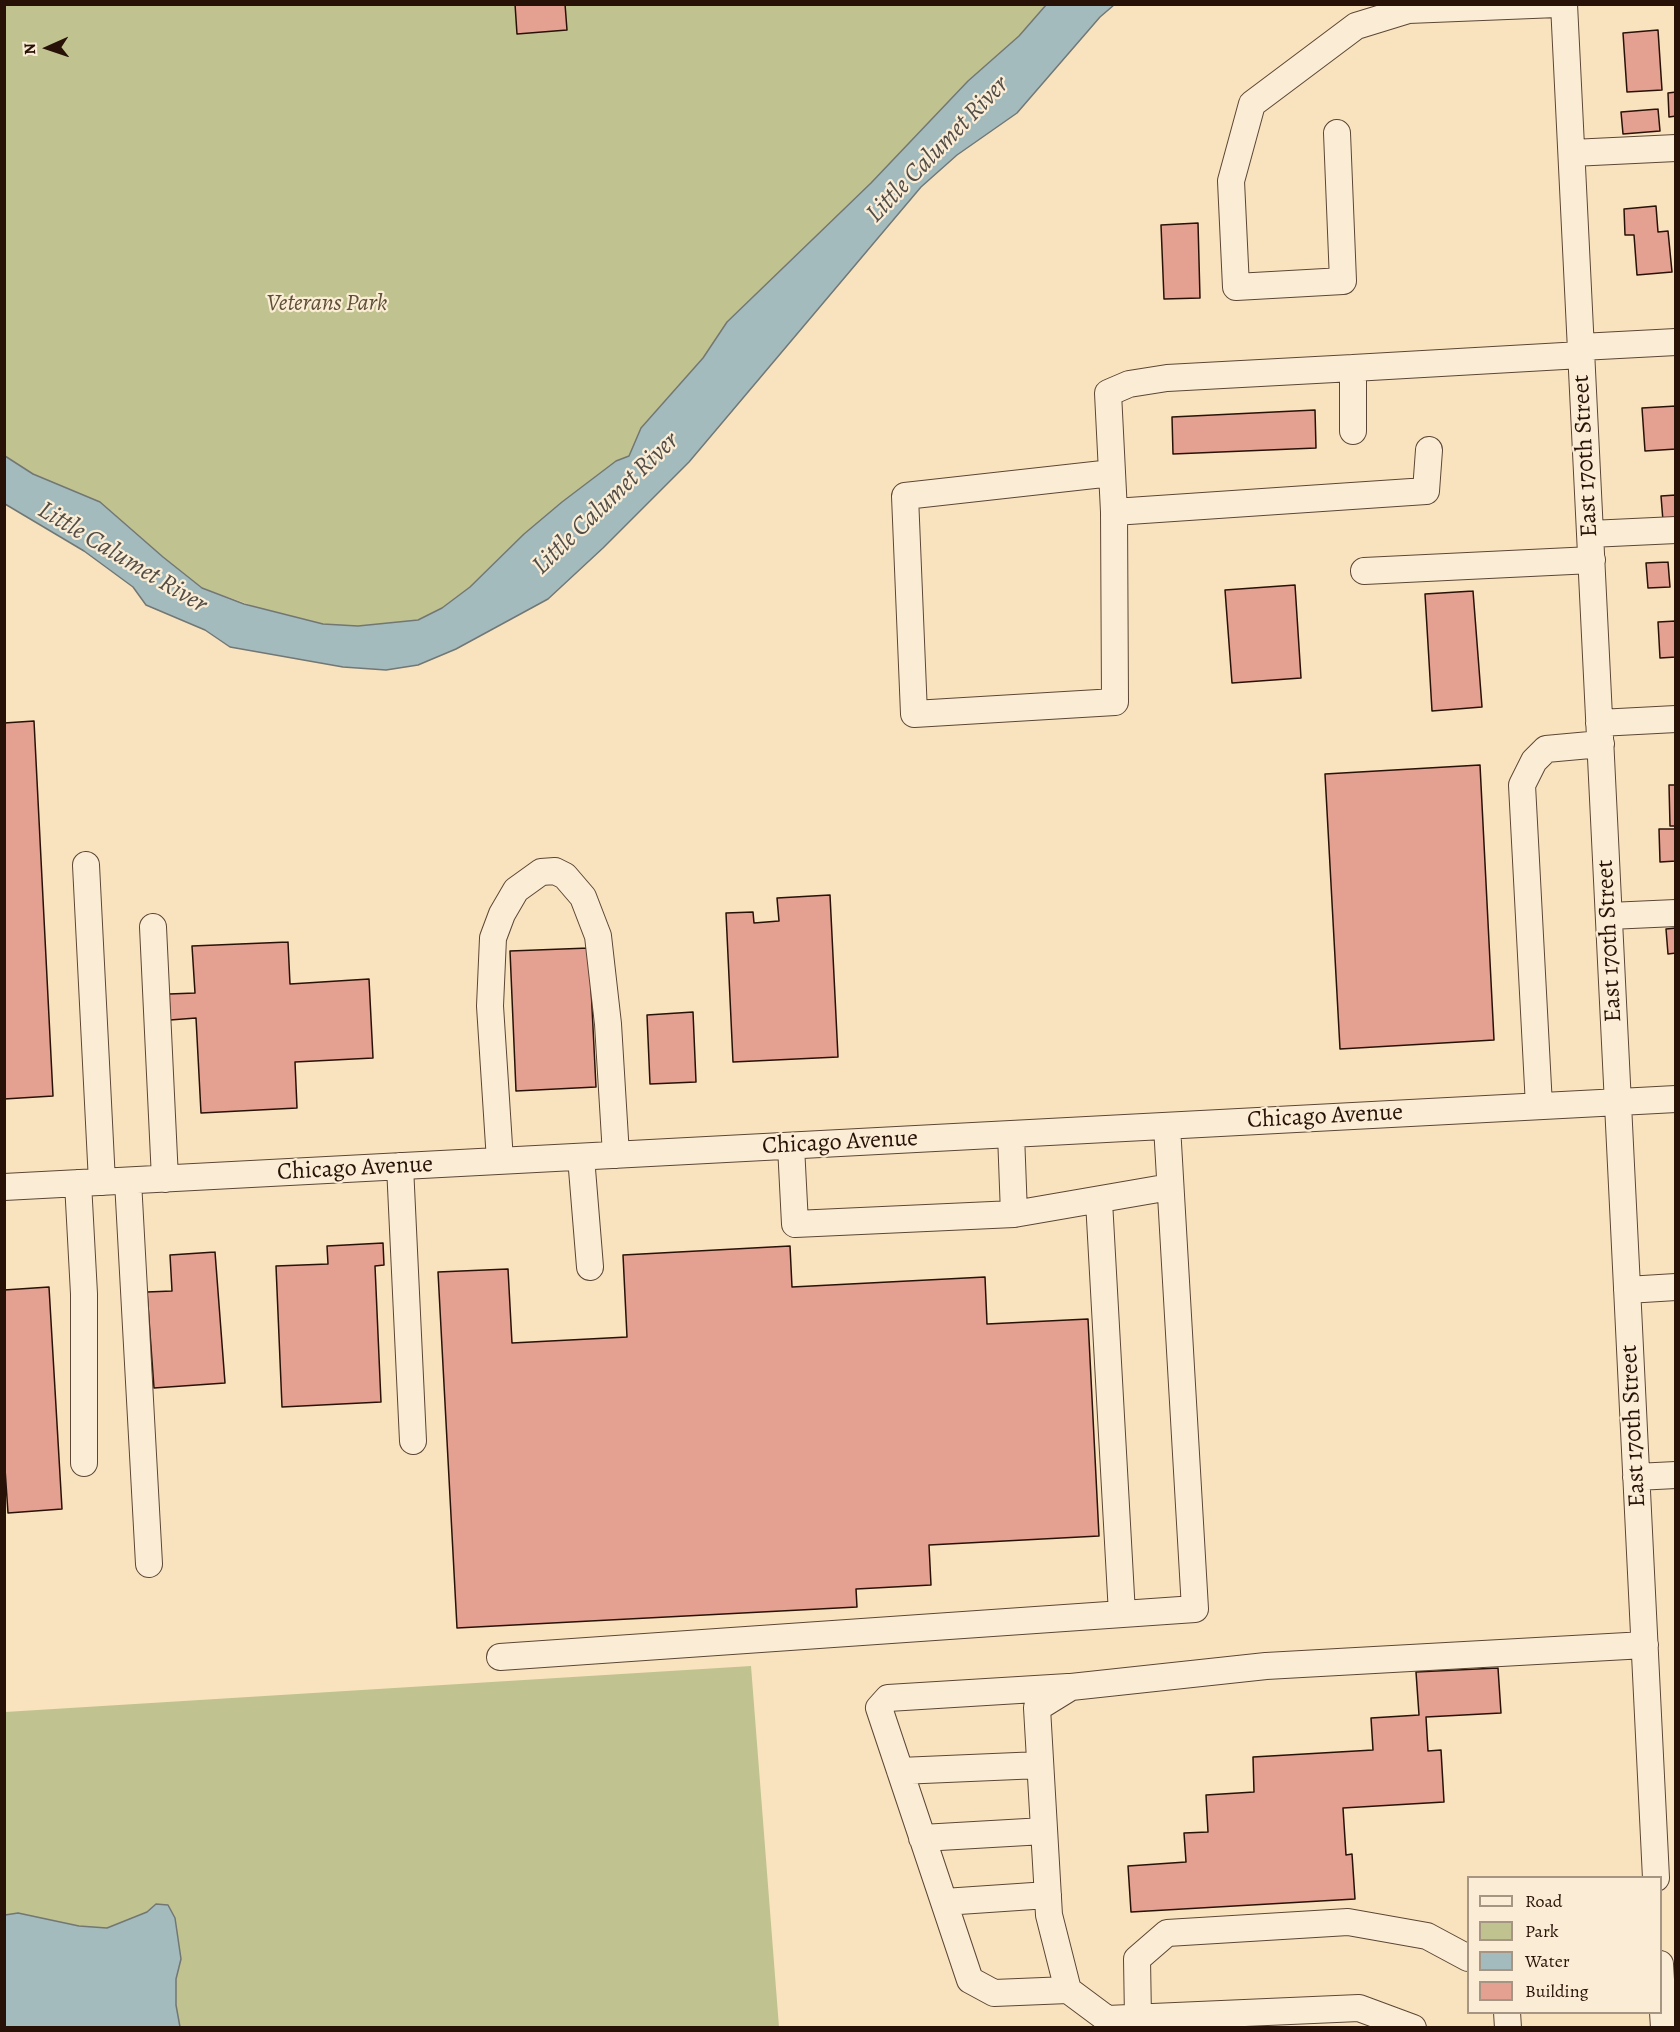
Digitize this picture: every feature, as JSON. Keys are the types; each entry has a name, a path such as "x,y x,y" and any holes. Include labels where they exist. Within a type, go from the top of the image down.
{"street":[{"path":"1337,133 1343,281 1236,287 1231,181 1252,104 1356,26 1408,10 1557,4"},
{"name":"East 170th Street","path":"1564,4 1645,1645 1665,1848 1657,1876"},
{"path":"1572,153 1676,148"},
{"path":"1112,473 905,496 914,714 1115,702 1114,512 1108,393 1129,384 1167,378 1353,368 1676,342"},
{"path":"1353,368 1353,431"},
{"path":"1114,512 1426,491 1429,450"},
{"path":"1590,534 1676,530"},
{"path":"1364,571 1592,560"},
{"path":"1539,1106 1522,785 1534,761 1546,749 1600,734 1676,718"},
{"path":"84,1463 84,1294 90,1183 86,865"},
{"path":"500,1161 490,1006 493,938 502,914 516,890 541,872 555,871 565,876 583,897 598,936 608,1024 616,1155"},
{"path":"1609,916 1676,912"},
{"path":"153,927 165,1179"},
{"name":"Chicago Avenue","path":"4,1187 1676,1099"},
{"path":"500,1657 1195,1609 1167,1126"},
{"path":"1011,1134 1014,1214"},
{"path":"791,1146 795,1224 1014,1214 1170,1187"},
{"path":"580,1157 590,1267"},
{"path":"400,1166 413,1441"},
{"path":"128,1181 149,1564"},
{"path":"1099,1201 1122,1614"},
{"path":"1628,1290 1676,1287"},
{"path":"1636,1477 1676,1474"},
{"path":"1413,2028 1359,2008 1107,2019 1068,1990 994,1993 970,1980 879,1708 888,1698 1071,1687 1266,1666 1645,1645"},
{"path":"1068,1990 1049,1915 1037,1708 1071,1687"},
{"path":"900,1771 1040,1765"},
{"path":"922,1838 1044,1831"},
{"path":"944,1902 1048,1895"},
{"path":"1138,2018 1137,1959 1167,1933 1348,1922 1427,1936 1467,1957"},
{"path":"1662,1996 1664,2028"}],"green space":[{"name":"Veterans Park","path":"4,5 1046,5 1019,36 968,81 871,183 727,322 703,358 641,428 629,457 616,461 562,502 524,534 470,587 442,608 418,620 358,626 323,624 279,615 202,588 100,502 33,474 5,456"},
{"path":"751,1666 779,2027 5,2028 5,1712"}],"water":[{"name":"Little Calumet River","path":"1046,5 1114,5 1100,17 1017,113 957,155 921,187 689,462 603,548 548,599 456,649 418,665 386,670 343,667 230,647 205,630 146,605 133,587 84,551 5,504 5,456 33,474 100,502 202,588 244,604 323,624 358,626 418,620 442,608 470,587 524,534 562,502 616,461 629,456 641,428 703,358 727,322 871,183 968,81 1019,36"},
{"path":"156,1904 168,1905 175,1918 181,1959 176,1979 176,2005 180,2027 5,2027 5,1915 18,1913 79,1926 107,1928 147,1912"}],"building":[{"path":"515,4 565,4 567,30 517,34"},
{"path":"1658,30 1662,90 1627,92 1623,33"},
{"path":"1676,92 1676,116 1669,117 1668,93"},
{"path":"1658,109 1660,131 1623,134 1621,112"},
{"path":"1656,206 1658,232 1668,231 1672,272 1637,275 1634,235 1625,235 1624,209"},
{"path":"1198,223 1200,298 1164,299 1161,225"},
{"path":"1676,406 1676,449 1645,451 1642,408"},
{"path":"1315,410 1316,448 1173,454 1172,417"},
{"path":"1676,495 1676,520 1663,521 1661,496"},
{"path":"1668,562 1670,587 1648,588 1646,563"},
{"path":"1295,585 1301,678 1232,683 1225,590"},
{"path":"1473,591 1482,707 1432,711 1425,594"},
{"path":"1676,621 1676,657 1660,658 1658,622"},
{"path":"34,721 53,1096 4,1099 4,723"},
{"path":"1480,765 1494,1040 1340,1049 1325,774"},
{"path":"1669,785 1676,785 1676,826 1670,826"},
{"path":"1659,829 1676,829 1676,861 1660,862"},
{"path":"830,895 838,1057 733,1062 726,913 753,912 754,923 779,921 777,898"},
{"path":"1676,928 1676,953 1668,954 1666,929"},
{"path":"288,942 290,984 369,979 373,1058 295,1062 297,1108 201,1113 196,1018 170,1020 169,994 195,993 192,946"},
{"path":"589,948 596,1087 516,1091 510,951"},
{"path":"693,1012 696,1082 650,1084 647,1015"},
{"path":"383,1243 384,1265 375,1266 381,1402 282,1407 276,1266 328,1264 327,1246"},
{"path":"790,1246 792,1287 985,1277 987,1324 1088,1319 1099,1536 929,1545 931,1585 856,1589 857,1607 457,1628 438,1272 508,1269 512,1343 627,1337 623,1255"},
{"path":"215,1252 225,1383 154,1388 147,1292 172,1291 170,1255"},
{"path":"49,1287 62,1509 8,1513 4,1454 4,1290"},
{"path":"1498,1668 1501,1713 1426,1717 1428,1751 1441,1750 1444,1802 1343,1808 1346,1855 1352,1854 1355,1899 1131,1912 1128,1866 1186,1862 1184,1833 1208,1832 1206,1795 1254,1792 1253,1757 1373,1750 1371,1718 1419,1715 1416,1672"}]}
